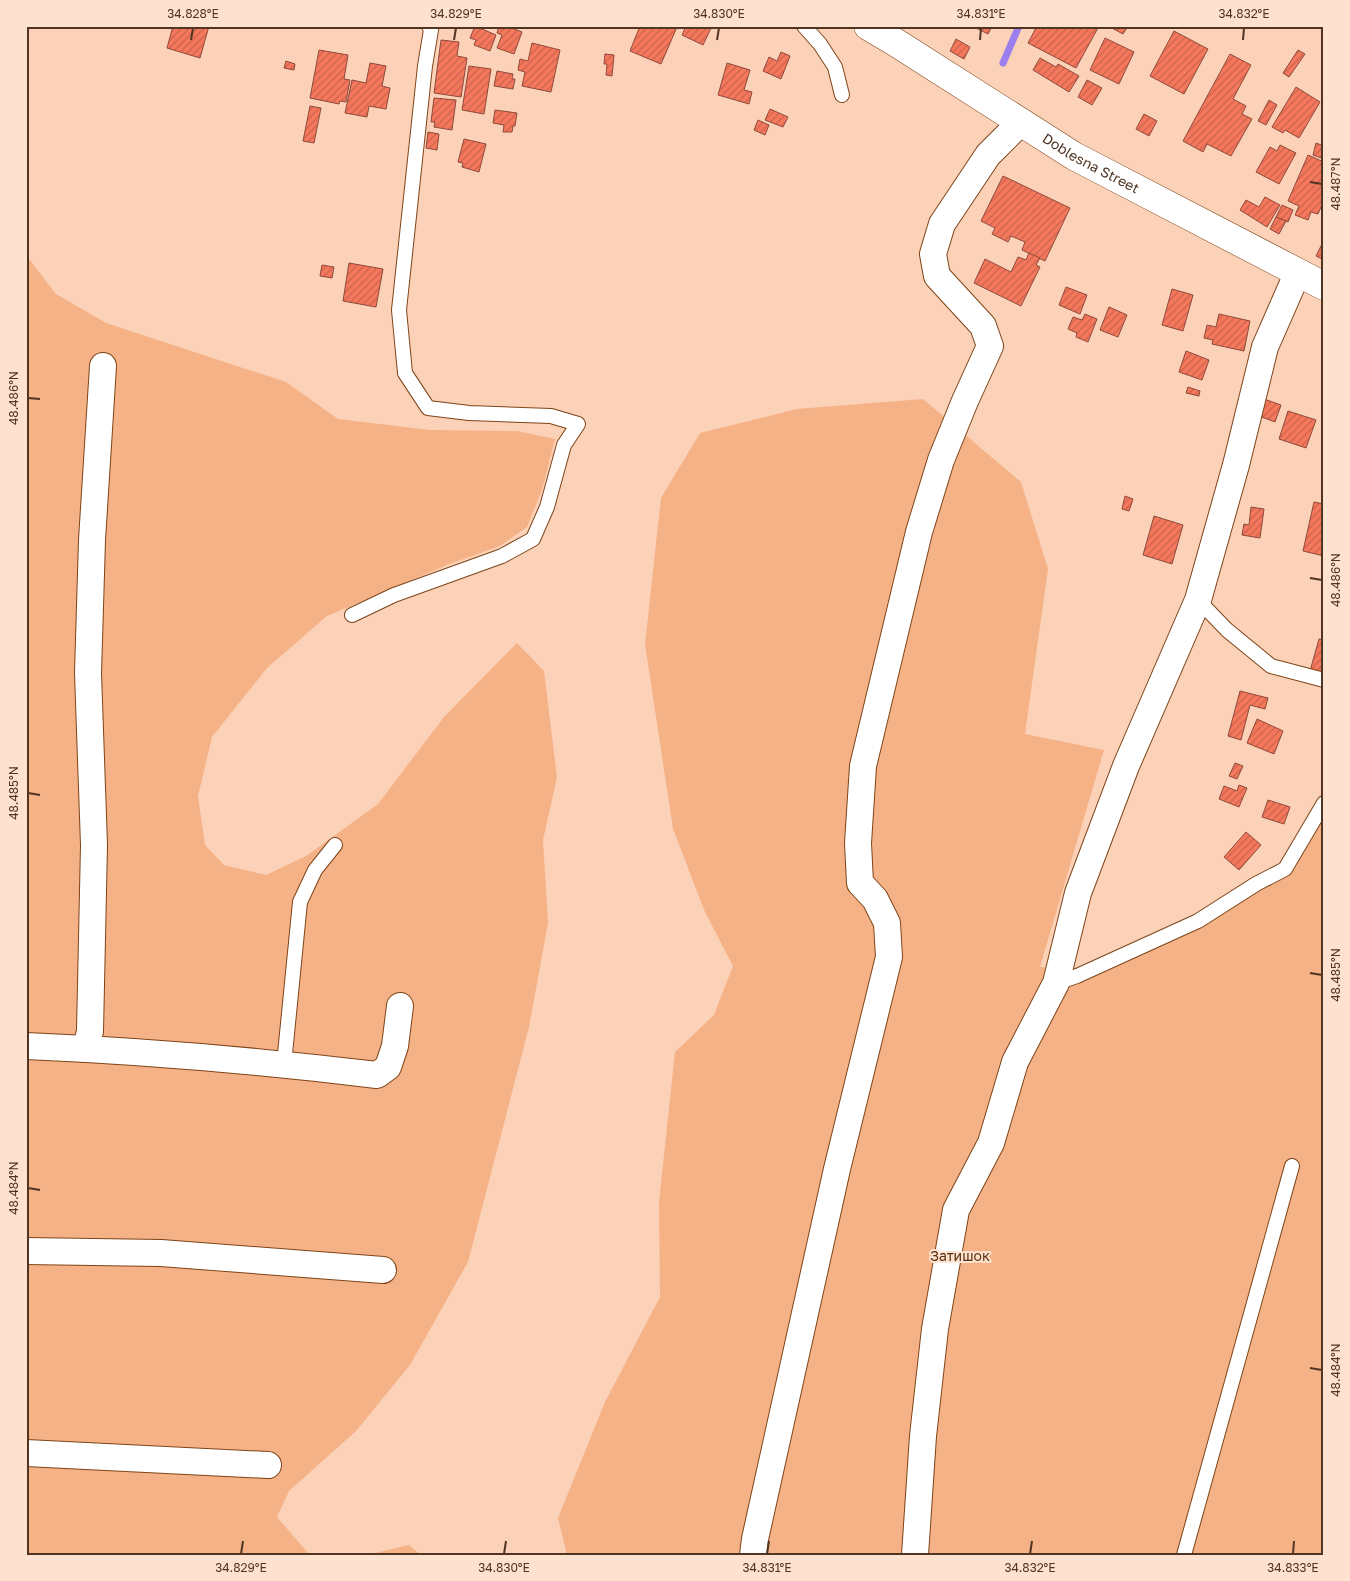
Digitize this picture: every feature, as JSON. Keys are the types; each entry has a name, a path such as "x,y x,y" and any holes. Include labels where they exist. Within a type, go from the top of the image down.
{"street":[{"name":"Doblesna Street","path":"868,26 1074,156 1324,286"},
{"path":"753,1555 837,1169 889,957 887,923 875,899 860,883 858,843 863,766 919,532 941,460 964,401 990,346 983,326 937,276 933,254 942,224 988,155 1020,123"},
{"path":"915,1555 923,1436 934,1339 956,1210 991,1143 1015,1062 1056,983 1078,893 1126,766 1198,600 1236,465 1265,347 1298,274"},
{"path":"86,1048 90,1031 94,844 88,673 92,540 103,366"},
{"path":"26,1046 86,1048 284,1064 377,1075 388,1066 396,1046 400,1006"},
{"path":"26,1251 161,1253 383,1270"},
{"path":"26,1453 268,1465"}],"lane":[{"path":"352,616 394,594 502,556 532,538 547,506 564,445 578,424 551,416 469,413 428,408 405,373 399,310 425,66 431,30 429,26"},
{"path":"804,26 820,44 835,68 842,95"},
{"path":"1198,600 1227,630 1271,666 1324,680"},
{"path":"1056,983 1077,976 1198,921 1256,884 1285,869 1324,803"},
{"path":"284,1064 300,902 315,870 335,845"},
{"path":"1184,1555 1292,1166"}],"green space":[{"path":"26,255 56,294 106,323 286,382 338,419 430,430 517,431 555,439 542,490 527,527 500,546 447,565 327,616 267,668 212,737 198,796 205,845 224,865 266,875 306,856 378,804 444,717 517,643 544,671 557,777 543,840 548,923 529,1027 468,1262 410,1365 356,1431 289,1491 277,1517 308,1553 341,1555 26,1555"},
{"name":"Затишок","path":"923,399 1021,482 1048,569 1025,734 1104,750 1040,967 1104,969 1289,873 1324,811 1324,1555 567,1555 558,1518 605,1402 660,1297 659,1202 675,1052 714,1015 733,966 705,912 673,829 645,644 661,498 700,433 797,409"},
{"path":"409,1545 421,1555 367,1555"}],"building":[{"path":"173,26 209,26 200,58 167,48"},
{"path":"475,26 496,35 490,51 474,45 476,40 470,38"},
{"path":"499,26 506,26 522,32 514,54 497,48 502,35 497,33"},
{"path":"640,26 677,27 661,64 630,51"},
{"path":"686,26 695,28 696,26 712,26 703,45 682,35"},
{"path":"972,26 992,26 988,34"},
{"path":"1037,26 1099,26 1076,68 1028,43"},
{"path":"1108,26 1128,26 1123,34"},
{"path":"1174,31 1208,49 1184,94 1150,76"},
{"path":"1105,38 1134,52 1119,84 1090,70"},
{"path":"956,39 970,47 964,59 950,51"},
{"path":"441,40 459,42 457,56 467,58 461,97 434,93"},
{"path":"532,43 560,50 551,92 522,86 525,72 518,70 520,59 528,61"},
{"path":"319,50 348,55 344,79 350,80 346,102 340,101 339,104 310,98"},
{"path":"1298,50 1305,54 1289,77 1283,73"},
{"path":"781,52 790,56 781,79 763,71 769,57 777,61"},
{"path":"605,54 614,55 612,76 606,75 607,64 604,64"},
{"path":"1230,54 1251,65 1233,99 1246,106 1242,114 1252,119 1231,156 1207,144 1203,152 1183,141"},
{"path":"1040,58 1056,67 1058,64 1079,76 1069,92 1033,70"},
{"path":"286,61 295,64 294,70 284,68"},
{"path":"370,63 386,66 382,86 390,88 386,109 369,106 367,117 345,113 352,80 366,83"},
{"path":"727,63 750,70 744,90 752,92 749,104 718,95"},
{"path":"469,66 491,69 484,114 462,110"},
{"path":"497,71 513,74 512,79 515,79 513,89 494,86"},
{"path":"1087,80 1102,88 1092,105 1078,97"},
{"path":"1296,87 1320,102 1299,138 1285,130 1283,133 1272,127"},
{"path":"434,98 456,100 452,130 434,127 435,122 431,122"},
{"path":"1269,100 1277,105 1266,125 1258,121"},
{"path":"310,106 321,108 314,143 303,141"},
{"path":"770,109 788,117 783,127 765,120"},
{"path":"495,110 517,113 512,132 503,132 504,125 493,123"},
{"path":"1144,114 1157,121 1149,136 1136,129"},
{"path":"758,120 769,125 765,135 754,130"},
{"path":"428,132 439,134 437,150 426,148"},
{"path":"464,139 486,144 479,172 462,167 463,163 458,162"},
{"path":"1316,143 1324,146 1324,159 1313,155"},
{"path":"1280,145 1296,153 1279,184 1256,172 1270,147 1277,151"},
{"path":"1308,155 1324,162 1324,200 1318,214 1311,212 1308,220 1295,215 1299,206 1288,201"},
{"path":"1003,176 1070,208 1045,261 1022,250 1025,242 1011,236 1008,242 992,234 995,228 981,221"},
{"path":"1265,197 1280,205 1267,227 1240,210 1246,200 1259,207"},
{"path":"1282,205 1293,210 1288,222 1276,217"},
{"path":"1276,217 1286,221 1279,234 1270,229"},
{"path":"1324,240 1324,260 1316,256"},
{"path":"1029,253 1040,258 1036,265 1040,267 1021,306 974,283 985,259 1011,272 1018,257 1026,260"},
{"path":"349,263 383,269 376,307 343,301"},
{"path":"322,265 334,267 332,278 320,276"},
{"path":"1066,287 1087,295 1080,314 1059,305"},
{"path":"1172,289 1193,295 1183,331 1162,325"},
{"path":"1109,307 1127,315 1118,337 1100,330"},
{"path":"1085,314 1097,319 1088,342 1076,337 1077,333 1068,329 1073,317 1082,320"},
{"path":"1219,314 1250,321 1244,351 1212,344 1213,340 1204,338 1207,325 1216,327"},
{"path":"1186,351 1209,360 1202,380 1179,372"},
{"path":"1188,387 1200,391 1199,396 1186,393"},
{"path":"1264,399 1281,405 1275,422 1259,416"},
{"path":"1288,411 1316,420 1306,448 1279,439"},
{"path":"1125,496 1133,499 1129,511 1122,509"},
{"path":"1314,502 1324,504 1324,556 1303,551"},
{"path":"1251,507 1264,509 1260,538 1242,535 1244,524 1249,525"},
{"path":"1154,516 1183,525 1172,564 1143,555"},
{"path":"1319,639 1324,640 1322,673 1310,671"},
{"path":"1240,691 1268,698 1265,709 1250,705 1241,740 1228,736"},
{"path":"1257,719 1283,731 1274,754 1247,743"},
{"path":"1235,763 1243,766 1237,779 1229,776"},
{"path":"1239,785 1247,788 1239,807 1219,799 1224,786 1237,791"},
{"path":"1268,800 1290,807 1284,824 1262,817"},
{"path":"1246,832 1261,845 1239,870 1224,857"}],"waterway":[{"path":"1003,63 1019,26"}]}
